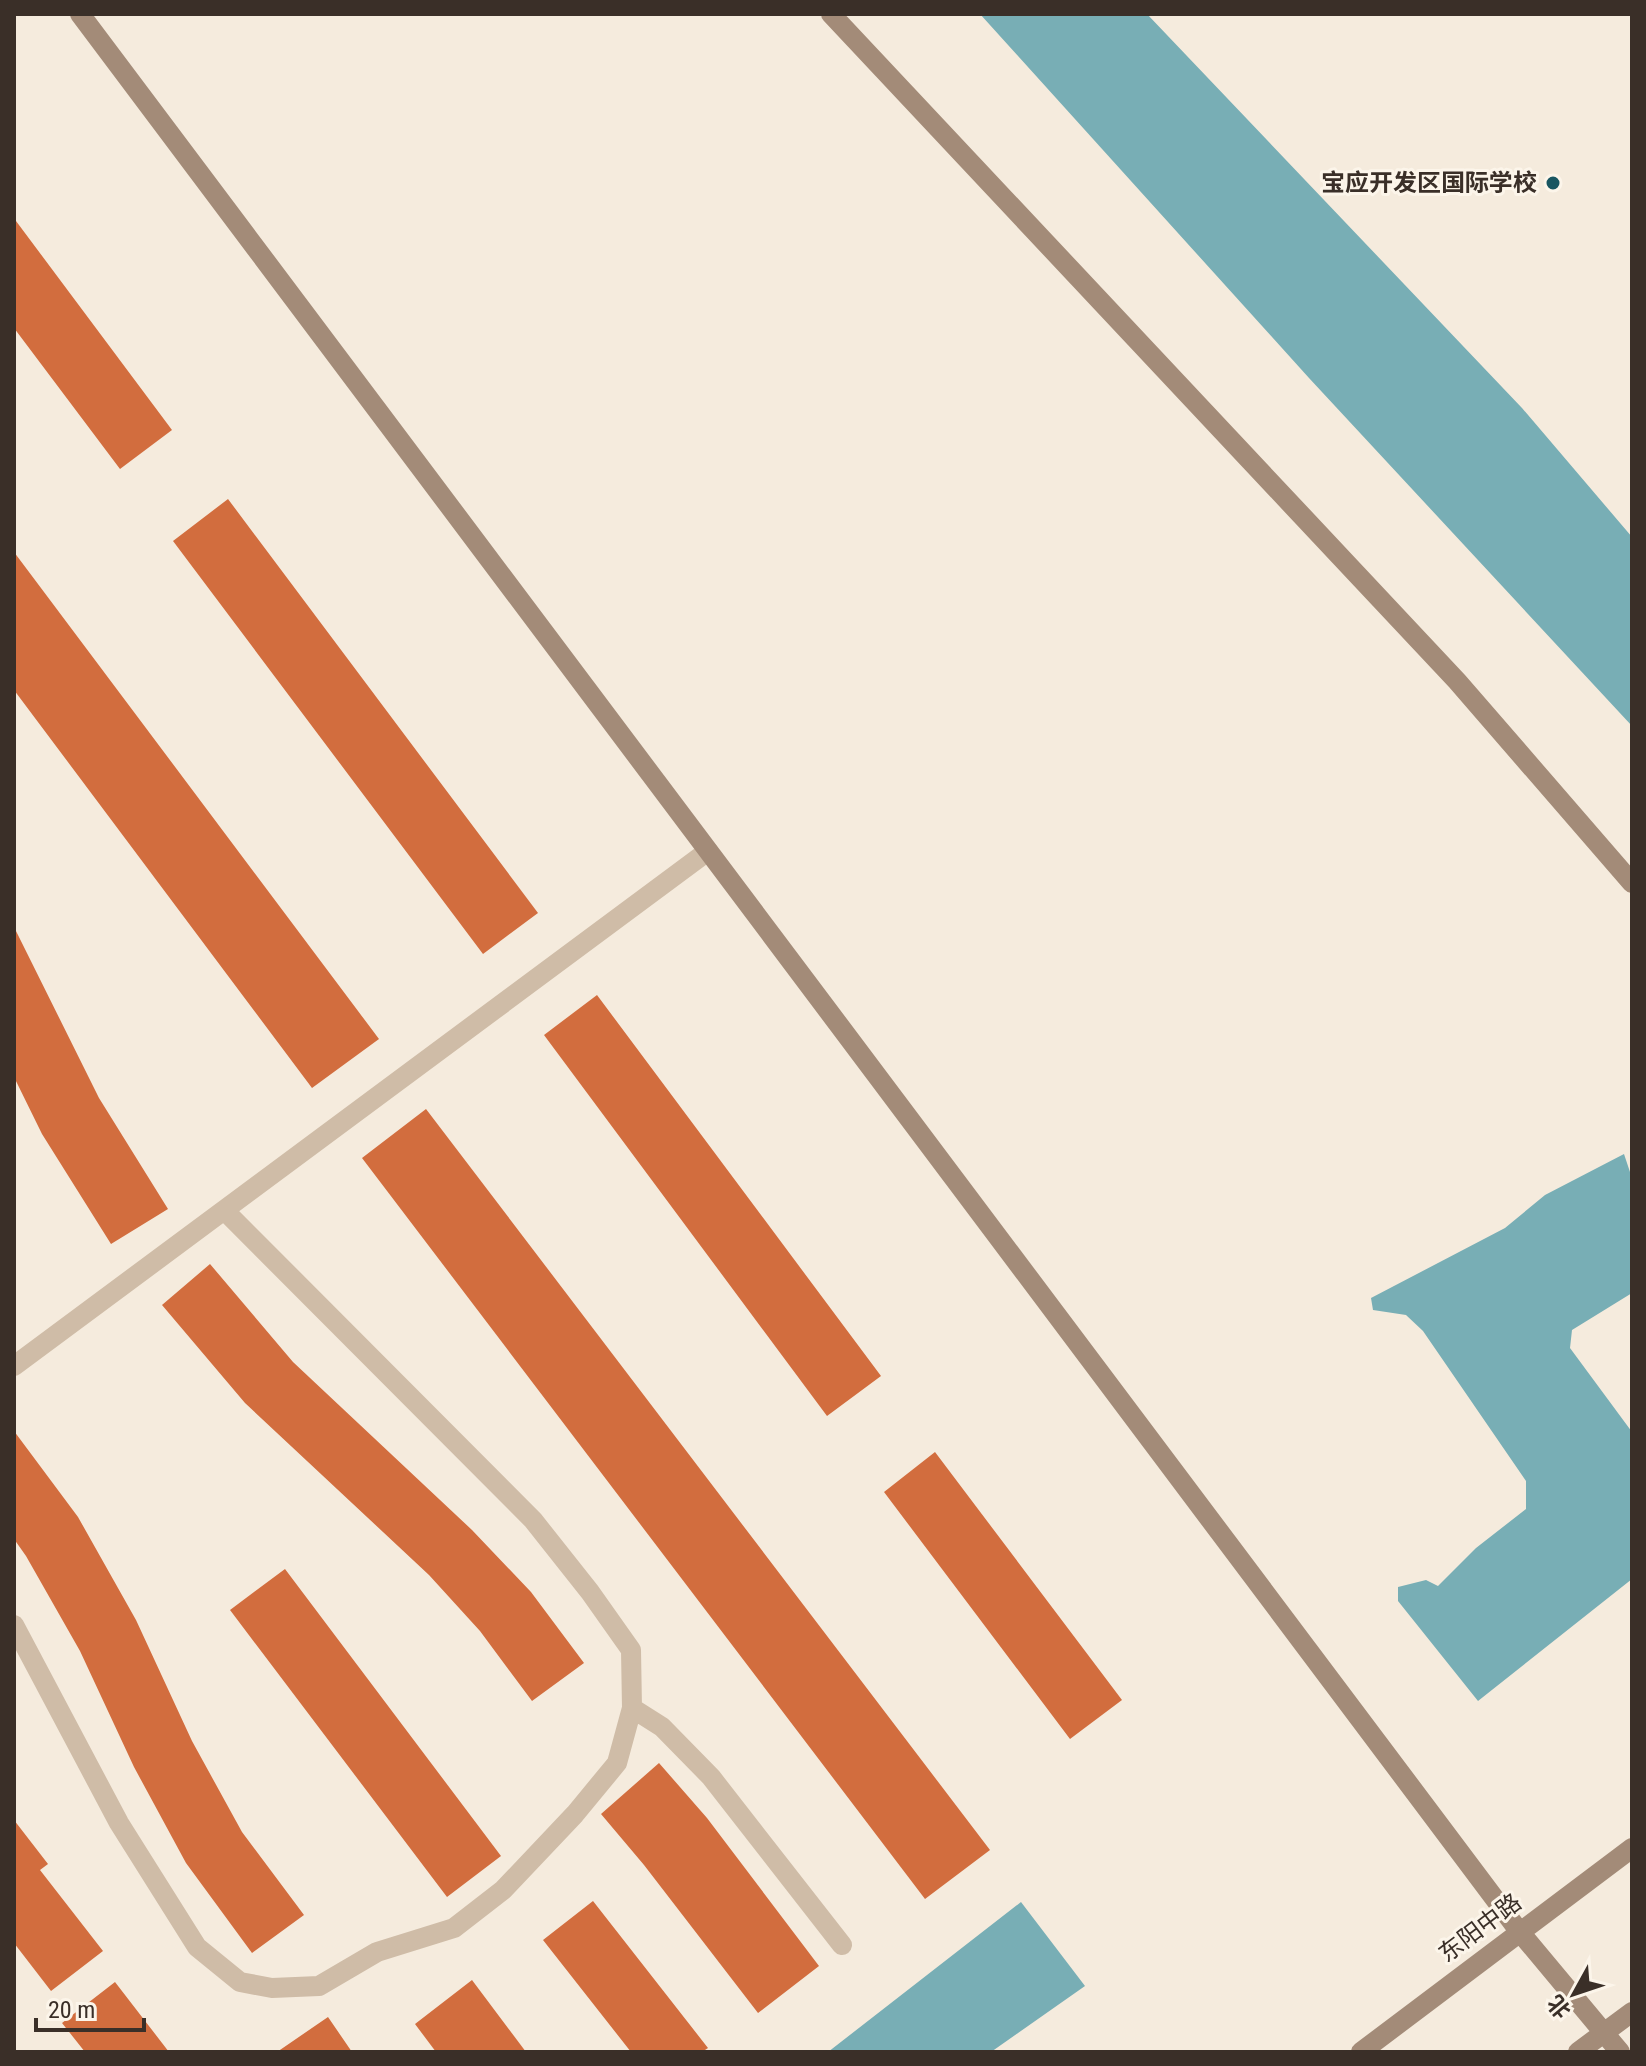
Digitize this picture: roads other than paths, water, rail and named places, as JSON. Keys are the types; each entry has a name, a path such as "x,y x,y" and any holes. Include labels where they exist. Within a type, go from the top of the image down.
{"street":[{"path":"80,14 1519,1931 1620,2052"},
{"path":"831,14 1457,681 1632,883"},
{"name":"东阳中路","path":"1361,2052 1632,1848"},
{"path":"1578,2052 1632,2012"}],"lane":[{"path":"14,1366 708,851"},
{"path":"14,1625 119,1823 197,1947 240,1982 272,1988 319,1986 377,1952 454,1928 503,1890 575,1814 617,1763 632,1708 631,1650 590,1592 533,1520 224,1210"},
{"path":"632,1708 662,1727 711,1777 842,1945"}],"water":[{"path":"980,14 1147,14 1522,408 1632,537 1632,726 1309,378"},
{"path":"1624,1154 1632,1178 1632,1293 1572,1330 1570,1348 1632,1432 1632,1579 1478,1701 1398,1601 1398,1587 1426,1580 1438,1586 1476,1548 1526,1509 1526,1481 1423,1331 1406,1315 1373,1310 1371,1298 1505,1228 1545,1195"},
{"path":"1021,1902 1085,1986 991,2052 828,2052"}],"place":[{"name":"宝应开发区国际学校","path":"1553,183"}]}
